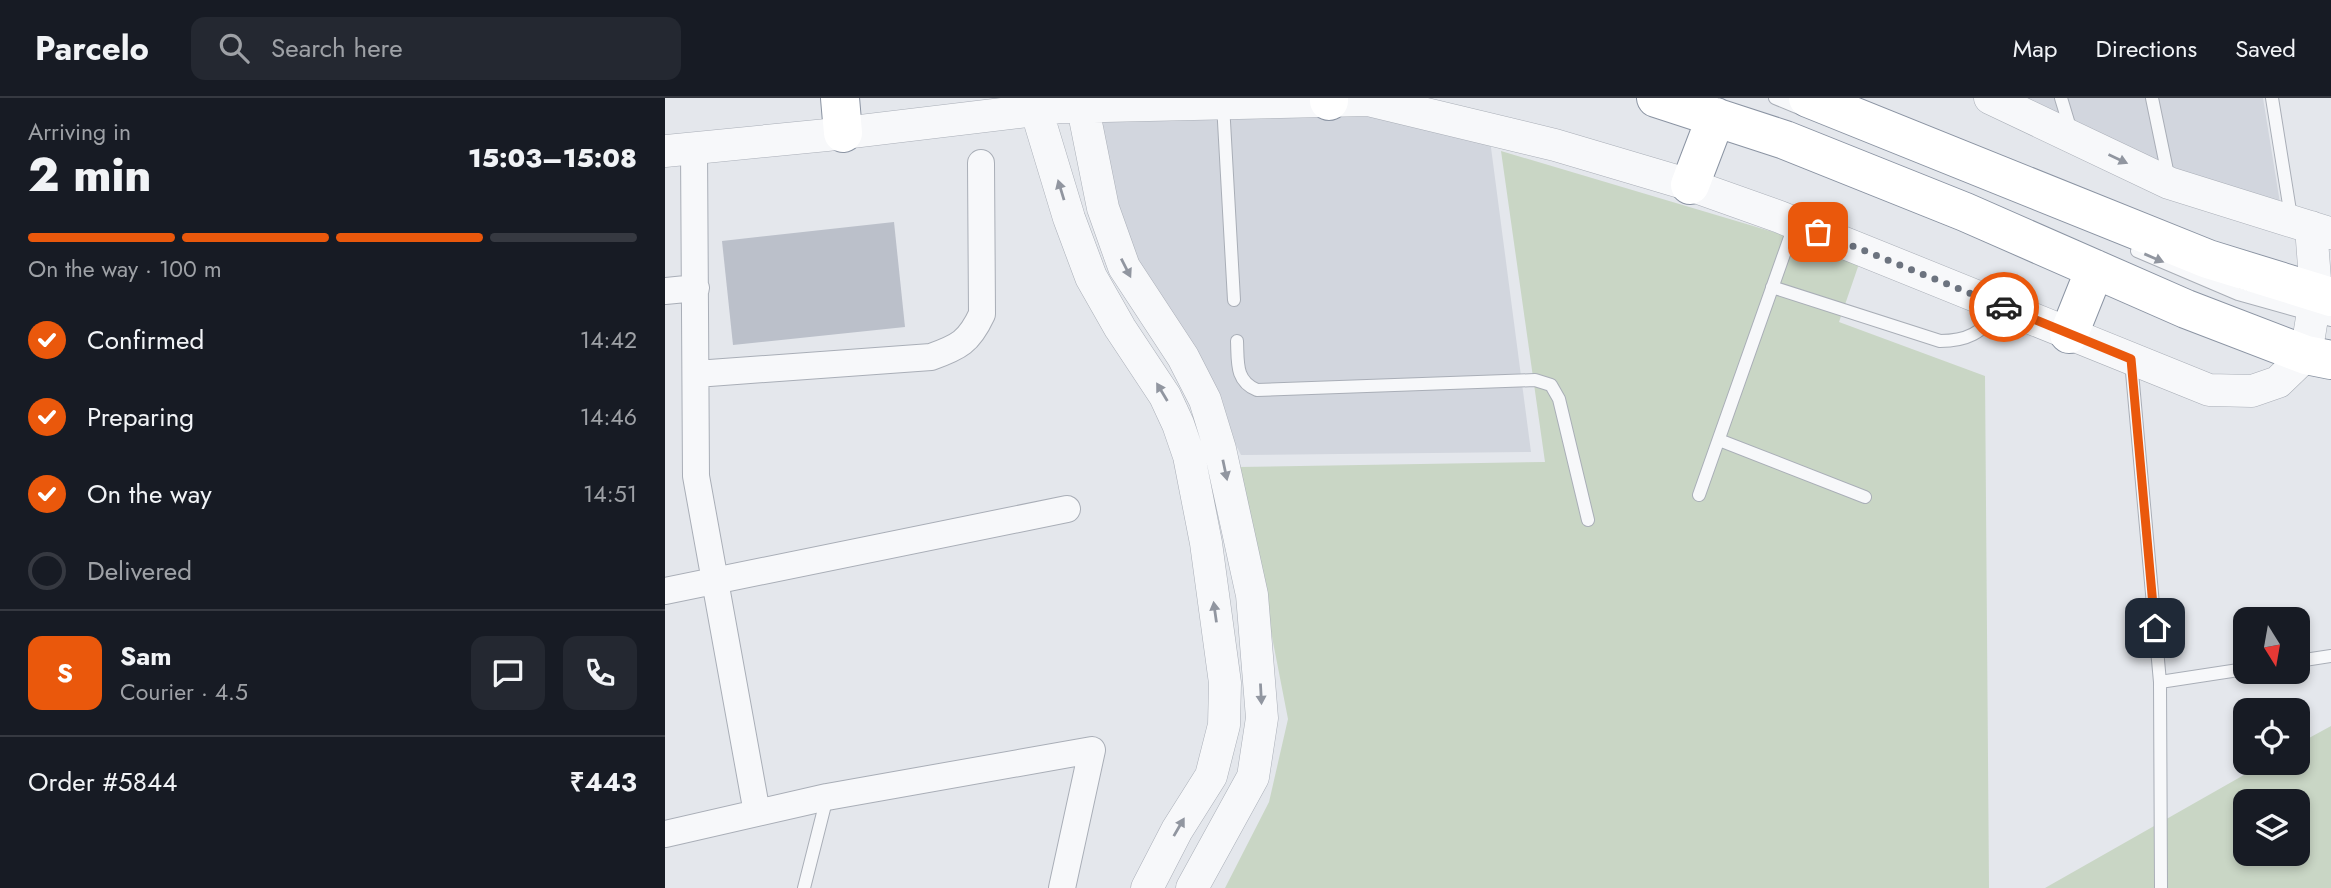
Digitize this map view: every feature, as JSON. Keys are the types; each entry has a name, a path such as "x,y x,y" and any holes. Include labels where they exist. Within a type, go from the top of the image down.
{"highway":[{"path":"1656,98 1784,140 1965,212 2186,309 2317,328"},
{"path":"1808,98 2208,259 2317,328"},
{"path":"1690,186 1716,117"},
{"path":"2069,334 2095,269"}],"street":[{"path":"757,813 696,476 696,288 679,149 841,116 1021,106 1083,108 1368,100 1555,145 1690,186 1795,223 2209,390 2252,391 2278,383 2317,328 2311,227 2169,183 1990,98"},
{"path":"1021,106 1091,277 1120,328 1165,396 1178,424 1188,456 1206,543 1225,683 1224,726 1211,776 1177,830 1147,888"},
{"path":"1083,108 1103,208 1124,267 1183,357 1205,400 1220,449 1252,596 1262,718 1253,777 1192,888"},
{"path":"697,374 931,357 959,347 974,332 982,314 981,163"},
{"path":"665,291 696,288"},
{"path":"665,591 713,579 1067,509"},
{"path":"665,834 827,797 1092,750 1062,888"}],"lane":[{"path":"1775,98 1864,135"},
{"path":"2061,98 2073,137"},
{"path":"2152,98 2169,183"},
{"path":"2272,98 2311,227"},
{"path":"1223,103 1234,300"},
{"path":"1779,123 2231,315 2270,327"},
{"path":"1699,495 1795,223"},
{"path":"2127,246 2317,328"},
{"path":"1772,287 1940,341 1960,341 1977,334 2006,308"},
{"path":"1237,341 1240,376 1246,385 1257,390 1535,380 1551,385 1559,399 1588,520"},
{"path":"2131,359 2160,681 2161,888"},
{"path":"1719,440 1865,497"},
{"path":"2310,659 2331,656"},
{"path":"2160,681 2233,671"},
{"path":"804,888 827,797"}],"shaded area":[{"path":"2009,98 2263,98 2280,203 2177,175"},
{"path":"1367,108 1490,140 1531,452 1241,455 1199,372 1130,262 1094,118"}],"green space":[{"path":"1501,151 1861,258 1839,322 1985,376 1989,888 1225,888 1269,802 1288,719 1239,467 1545,462"},
{"path":"2331,726 2331,888 2045,888 2244,775 2310,775 2310,737"}],"building":[{"path":"894,222 905,327 733,345 722,241"}],"way so far":[{"path":"1818,232 2004,307"}],"route":[{"path":"2004,307 2131,359 2155,628"}]}
